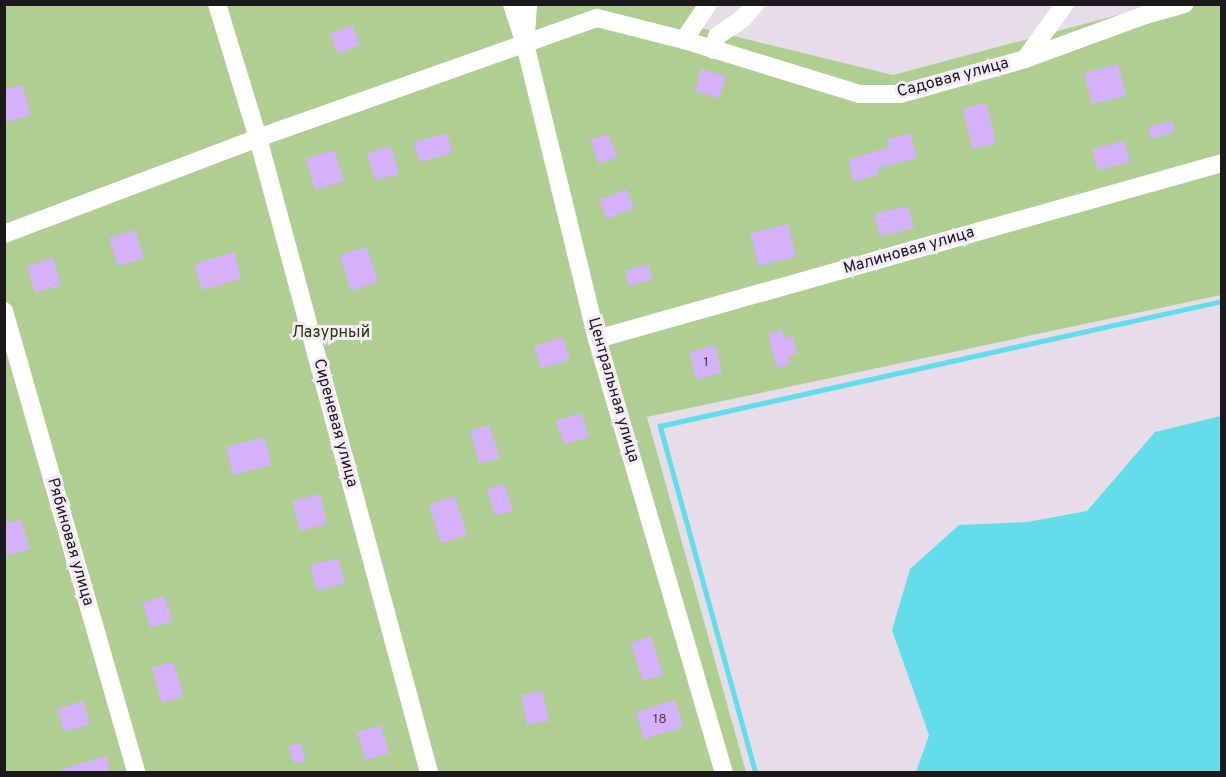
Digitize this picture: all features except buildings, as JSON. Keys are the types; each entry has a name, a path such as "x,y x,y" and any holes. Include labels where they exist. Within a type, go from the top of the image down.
{"street":[{"name":"Сиреневая улица","path":"217,4 258,138 429,772"},
{"name":"Центральная улица","path":"512,4 525,44 597,339 724,772"},
{"path":"525,44 528,4"},
{"path":"684,40 708,4"},
{"path":"714,50 717,36 741,20 756,4"},
{"path":"1025,59 1065,4"},
{"name":"Садовая улица","path":"4,234 258,138 597,18 684,40 860,94 900,94 1025,59 1145,15 1185,4"},
{"name":"Малиновая улица","path":"597,339 1221,163"},
{"name":"Рябиновая улица","path":"4,311 136,772"}],"green space":[{"name":"Лазурный","path":"5,5 717,5 701,28 893,75 1155,5 1221,5 1221,295 647,417 746,772 5,772"}],"water":[{"path":"1221,416 1221,772 916,772 929,735 892,630 910,569 959,525 1027,522 1087,511 1155,432"}],"waterway":[{"path":"755,772 660,426 1222,301"}]}
